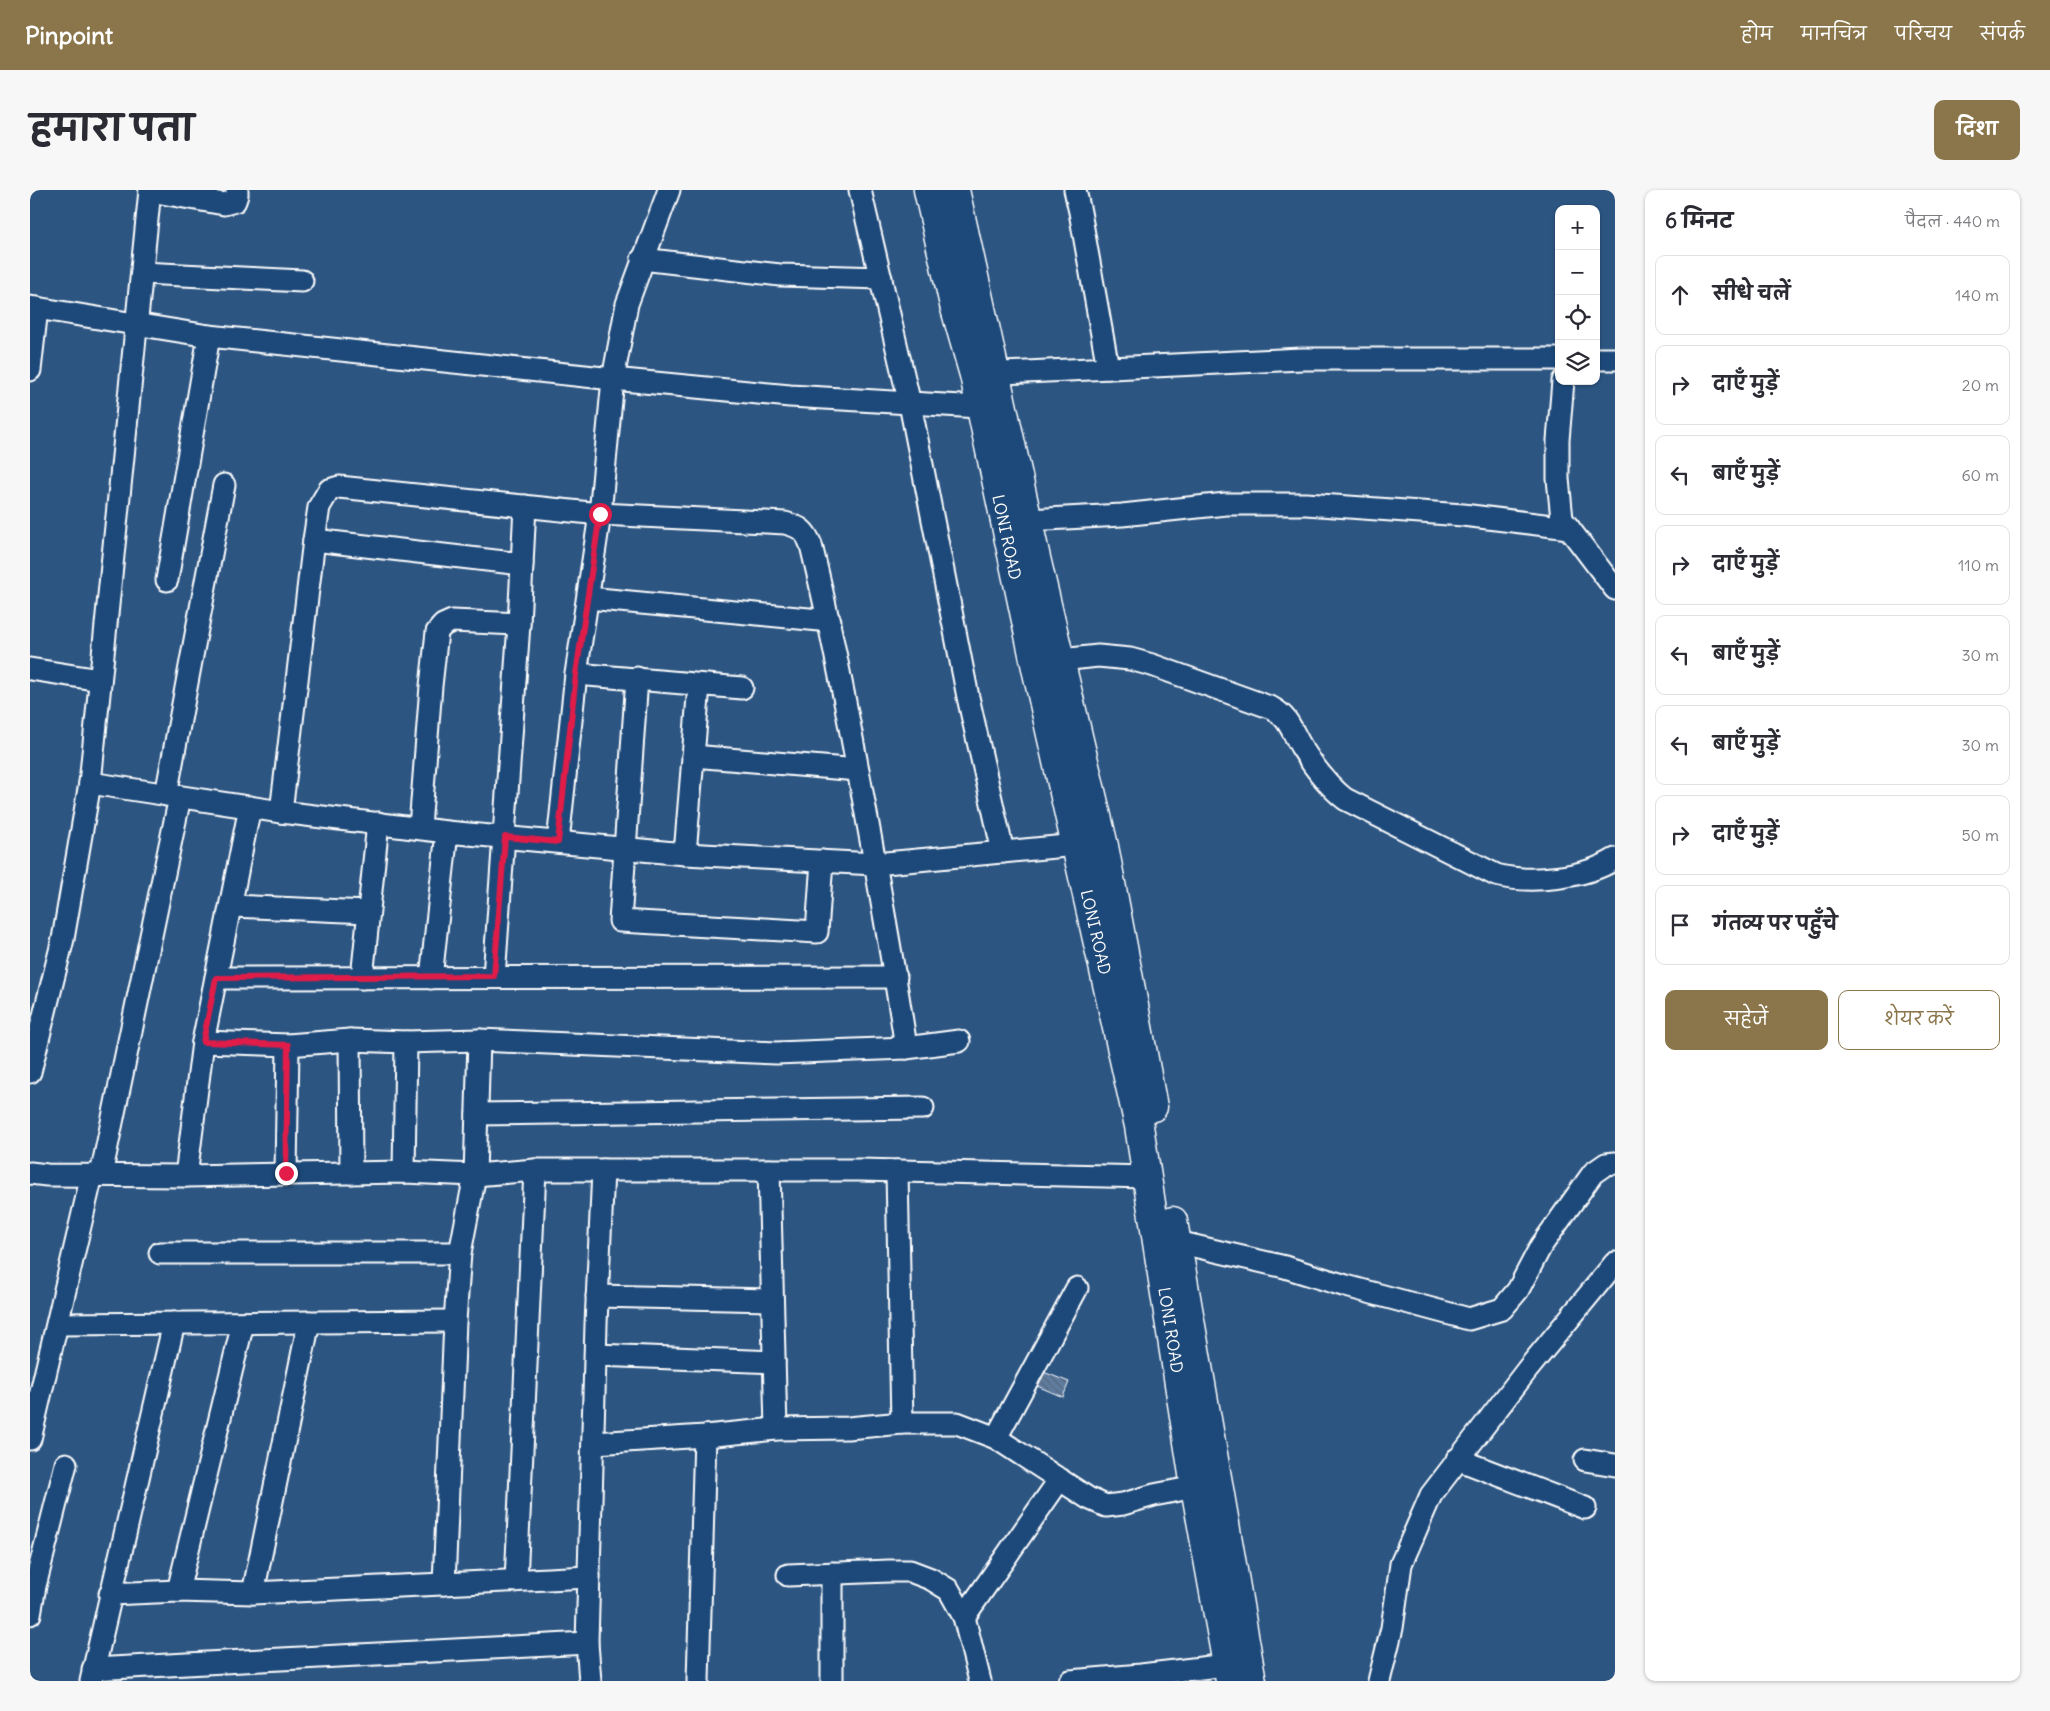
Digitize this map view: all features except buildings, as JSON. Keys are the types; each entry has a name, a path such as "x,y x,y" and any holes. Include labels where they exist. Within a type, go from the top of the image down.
{"highway":[{"name":"LONI ROAD","path":"928,190 954,304 985,374"},
{"name":"LONI ROAD","path":"955,190 985,374 1048,664 1104,846 1159,1136 1252,1681"},
{"name":"LONI ROAD","path":"992,408 1028,520 1048,664 1077,845 1139,1126 1195,1487 1228,1673"}],"street":[{"path":"31,1064 63,939 90,784 150,190 224,204 235,201 237,190"},
{"path":"558,842 576,674 600,514 614,379 627,304 669,190"},
{"path":"860,190 910,404 968,697 1002,852"},
{"path":"1075,190 1108,368"},
{"path":"642,260 780,275 882,278"},
{"path":"142,272 302,282"},
{"path":"30,370 33,308 209,336 614,379 790,396 992,408"},
{"path":"167,580 209,336"},
{"path":"985,374 1302,359 1555,359"},
{"path":"1600,359 1615,359"},
{"path":"1563,385 1558,440 1558,479 1562,519 1615,589"},
{"path":"30,1438 97,1175 173,796 224,485"},
{"path":"281,812 314,540 319,507 329,490 339,487 600,514 784,523 798,526 806,534 811,545 830,621 896,976 906,1048"},
{"path":"1028,520 1122,515 1226,504 1306,504 1454,514 1569,528"},
{"path":"494,976 505,837 525,506"},
{"path":"314,540 522,564"},
{"path":"588,598 830,621"},
{"path":"420,828 437,632 452,621 519,624"},
{"path":"1048,664 1098,656 1130,659 1152,665 1272,708 1282,713 1287,719 1301,746 1316,768 1345,799 1496,875 1513,879 1547,880 1587,870 1615,859"},
{"path":"30,669 100,680"},
{"path":"576,674 742,688"},
{"path":"637,678 620,921 817,932 822,861"},
{"path":"684,854 699,685"},
{"path":"693,756 858,770"},
{"path":"90,784 281,812 447,832 684,854 875,864 1077,845"},
{"path":"186,1176 203,1042 250,807"},
{"path":"362,978 378,823"},
{"path":"431,978 447,832"},
{"path":"231,906 368,912"},
{"path":"216,978 896,976"},
{"path":"203,1042 288,1045 350,1040 406,1042 479,1040 776,1053 906,1048 960,1041"},
{"path":"350,1040 350,1173"},
{"path":"444,1584 455,1321 460,1254 475,1175 479,1040"},
{"path":"404,1172 406,1042"},
{"path":"286,1173 288,1045"},
{"path":"477,1114 923,1108"},
{"path":"1177,1242 1285,1267 1346,1286 1469,1319 1502,1309 1518,1290 1541,1246 1593,1173 1606,1164 1615,1163"},
{"path":"30,1173 47,1175 186,1176 404,1172 475,1175 534,1170 769,1170 1148,1177"},
{"path":"516,1581 534,1170"},
{"path":"590,1681 587,1642 597,1296 603,1170"},
{"path":"769,1170 776,1429"},
{"path":"898,1172 902,1423"},
{"path":"160,1253 460,1254"},
{"path":"1379,1681 1392,1628 1401,1564 1431,1495 1526,1370 1615,1262"},
{"path":"996,1438 1077,1288"},
{"path":"597,1296 772,1300"},
{"path":"58,1324 455,1321"},
{"path":"253,1593 309,1322"},
{"path":"174,1323 92,1675 587,1642"},
{"path":"178,1591 243,1323"},
{"path":"596,1355 774,1362"},
{"path":"594,1443 705,1436 776,1429 848,1428 902,1423 957,1423 996,1438 1088,1498 1106,1506 1123,1504 1154,1495 1195,1487"},
{"path":"698,1681 705,1436"},
{"path":"1457,1459 1585,1508"},
{"path":"1585,1460 1615,1465"},
{"path":"30,1614 35,1586 66,1464"},
{"path":"964,1617 1060,1478"},
{"path":"788,1575 910,1571 931,1579 949,1590 964,1617 980,1681"},
{"path":"832,1573 832,1681"},
{"path":"110,1594 178,1591 253,1593 589,1577"},
{"path":"1083,1680 1228,1673"}],"route":[{"path":"286,1173 288,1045 203,1042 216,978 431,978 494,976 505,837 558,842 576,674 600,514"}]}
